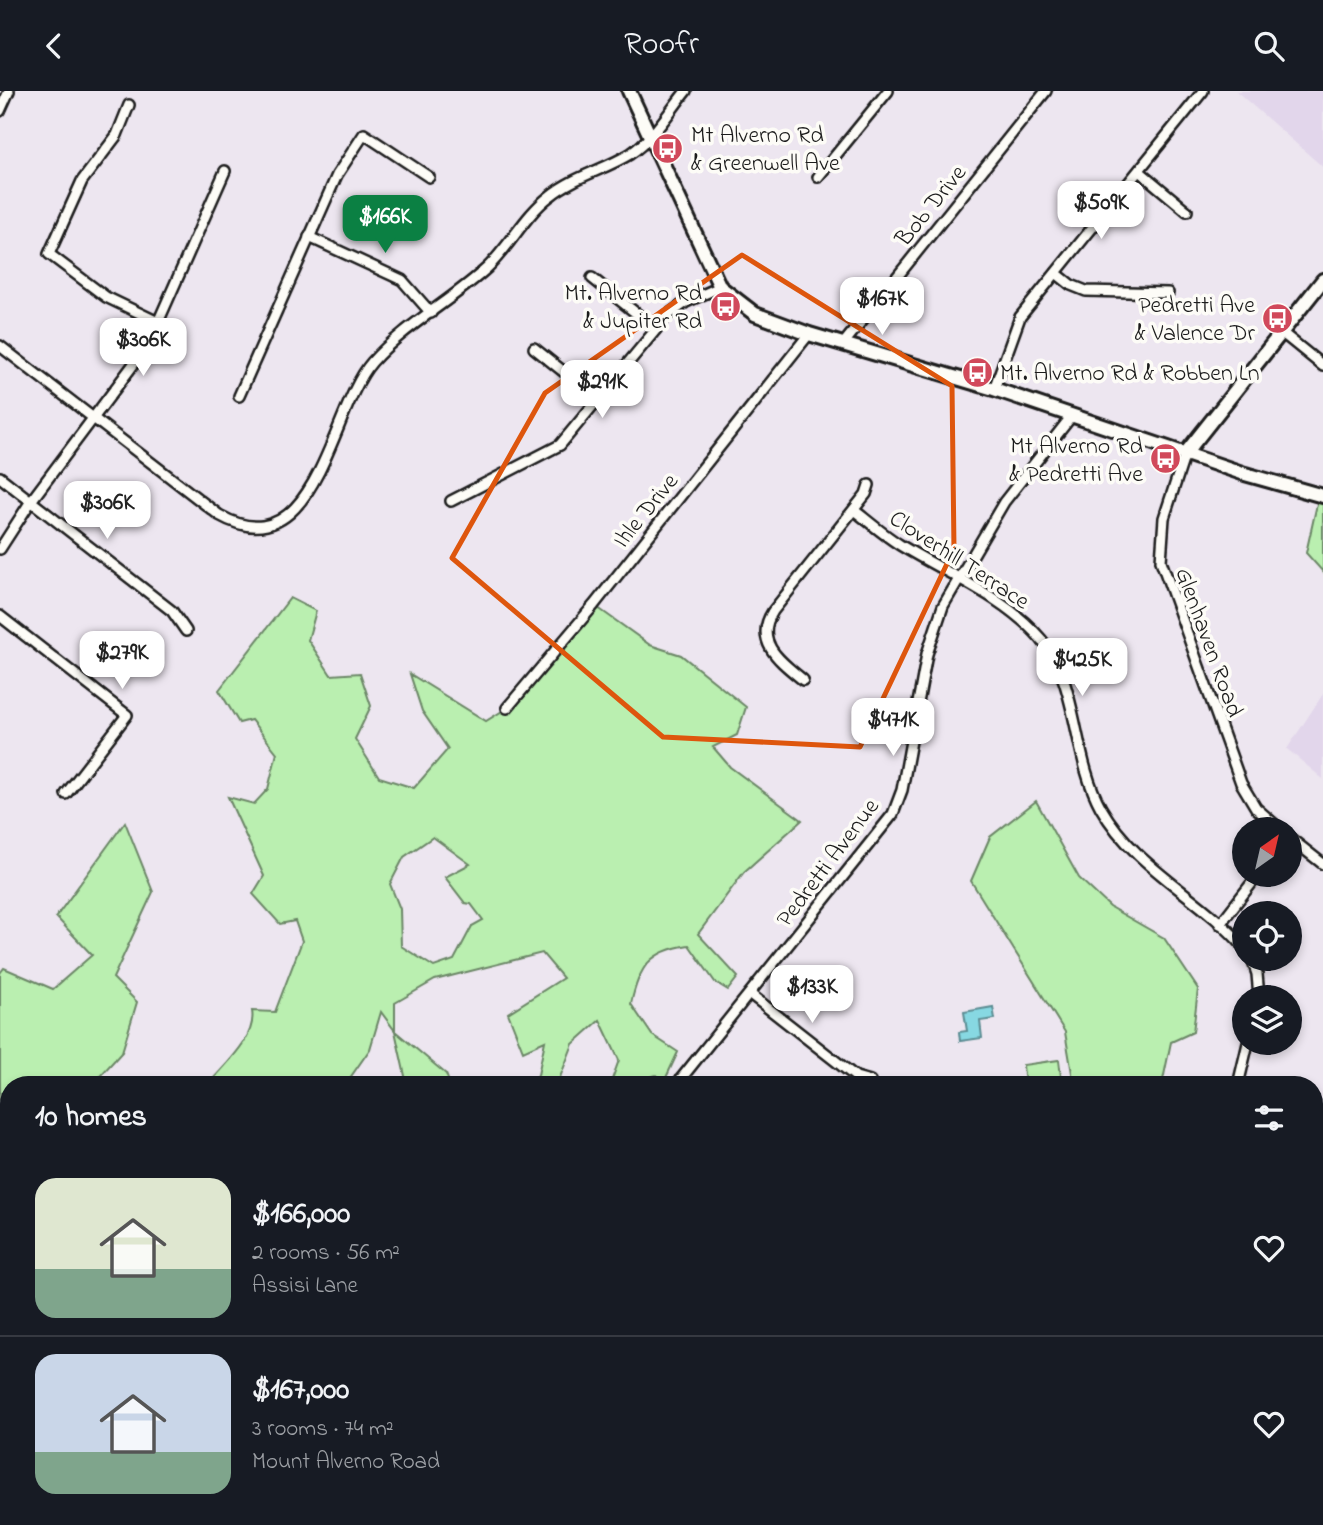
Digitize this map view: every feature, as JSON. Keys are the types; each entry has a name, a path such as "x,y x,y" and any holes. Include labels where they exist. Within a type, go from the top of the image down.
{"street":[{"path":"0,111 9,91"},
{"path":"629,91 720,287 755,314 809,334 994,389 1071,417 1323,496"},
{"path":"0,346 219,515 250,526 271,524 296,510 309,493 363,374 382,353 486,269 549,196 631,153 649,137 686,91"},
{"path":"818,177 888,91"},
{"name":"Bob Drive","path":"844,343 1046,91"},
{"path":"994,389 1015,327 1203,91"},
{"path":"129,105 117,135 82,181 49,254 106,297 158,323"},
{"path":"239,396 337,175 364,134 429,177"},
{"path":"0,549 31,501 141,356 225,171"},
{"path":"1139,171 1186,211"},
{"path":"309,237 402,279 432,313"},
{"path":"1056,273 1071,285 1086,291 1168,293"},
{"path":"592,278 656,329"},
{"path":"1185,454 1323,280"},
{"path":"451,501 552,451 568,438 656,329 677,308 720,287"},
{"path":"1281,332 1323,366"},
{"name":"Ihle Drive","path":"507,708 628,562 809,334"},
{"path":"534,348 599,400"},
{"name":"Pedretti Avenue","path":"683,1076 893,814 902,790 933,633 943,606 1004,502 1071,417"},
{"name":"Glenhaven Road","path":"1185,454 1161,532 1164,575 1241,783 1256,808 1266,817"},
{"path":"0,477 172,611 186,631"},
{"name":"Cloverhill Terrace","path":"803,680 772,654 766,639 767,623 854,510 869,485"},
{"name":"Cloverhill Terrace","path":"854,510 900,544 999,604 1042,640 1062,678 1084,768 1109,821 1147,865 1232,936"},
{"path":"0,616 127,715 66,794"},
{"path":"1302,847 1323,864"},
{"path":"1220,924 1249,887"},
{"path":"750,995 847,1076"},
{"path":"1240,1076 1245,1055"}],"highlighted area":[{"path":"742,255 952,386 954,549 860,747 663,737 452,558 545,393"}],"shaded area":[{"path":"1236,91 1323,91 1323,167"},
{"path":"1323,694 1323,779 1287,749"}],"green space":[{"path":"1319,495 1323,496 1323,572 1306,553"},
{"path":"290,598 316,611 308,640 331,675 360,673 371,706 355,739 379,777 414,788 448,749 422,711 410,674 486,721 507,708 594,605 650,645 681,655 746,707 737,735 713,747 730,767 802,820 744,872 698,934 738,977 728,990 715,982 689,945 664,952 648,963 642,971 631,1004 652,1035 678,1052 667,1076 613,1076 619,1060 600,1020 573,1044 561,1076 537,1076 545,1041 523,1051 508,1013 563,978 542,953 435,980 395,1003 395,1031 381,1012 370,1049 351,1076 216,1076 244,1041 252,1021 252,1011 275,1012 302,941 295,921 280,924 253,894 264,876 228,797 254,804 268,789 277,753 251,720 239,723 219,690","holes":["433,837 470,864 445,877 465,903 471,904 483,920 472,926 454,960 434,967 401,946 400,909 390,884 404,857"]},
{"path":"1036,801 1079,878 1110,907 1164,938 1198,989 1193,1032 1171,1042 1164,1076 1072,1076 1065,1032 971,881 990,837"},
{"path":"125,822 153,892 113,978 137,1002 122,1052 100,1076 0,1076 0,973 4,968 53,989 92,955 56,917"},
{"path":"395,1031 447,1076 405,1076"},
{"path":"1059,1060 1061,1076 1024,1076 1023,1065"}],"water":[{"path":"993,1007 995,1019 980,1021 982,1038 960,1041 959,1032 967,1031 964,1012"}],"place":[{"name":"Mt Alverno Rd & Greenwell Ave","path":"668,148"},
{"name":"Mt. Alverno Rd & Jupiter Rd","path":"725,306"},
{"name":"Pedretti Ave & Valence Dr","path":"1278,318"},
{"name":"Mt. Alverno Rd & Robben Ln","path":"977,372"},
{"name":"Mt Alverno Rd & Pedretti Ave","path":"1166,459"}]}
